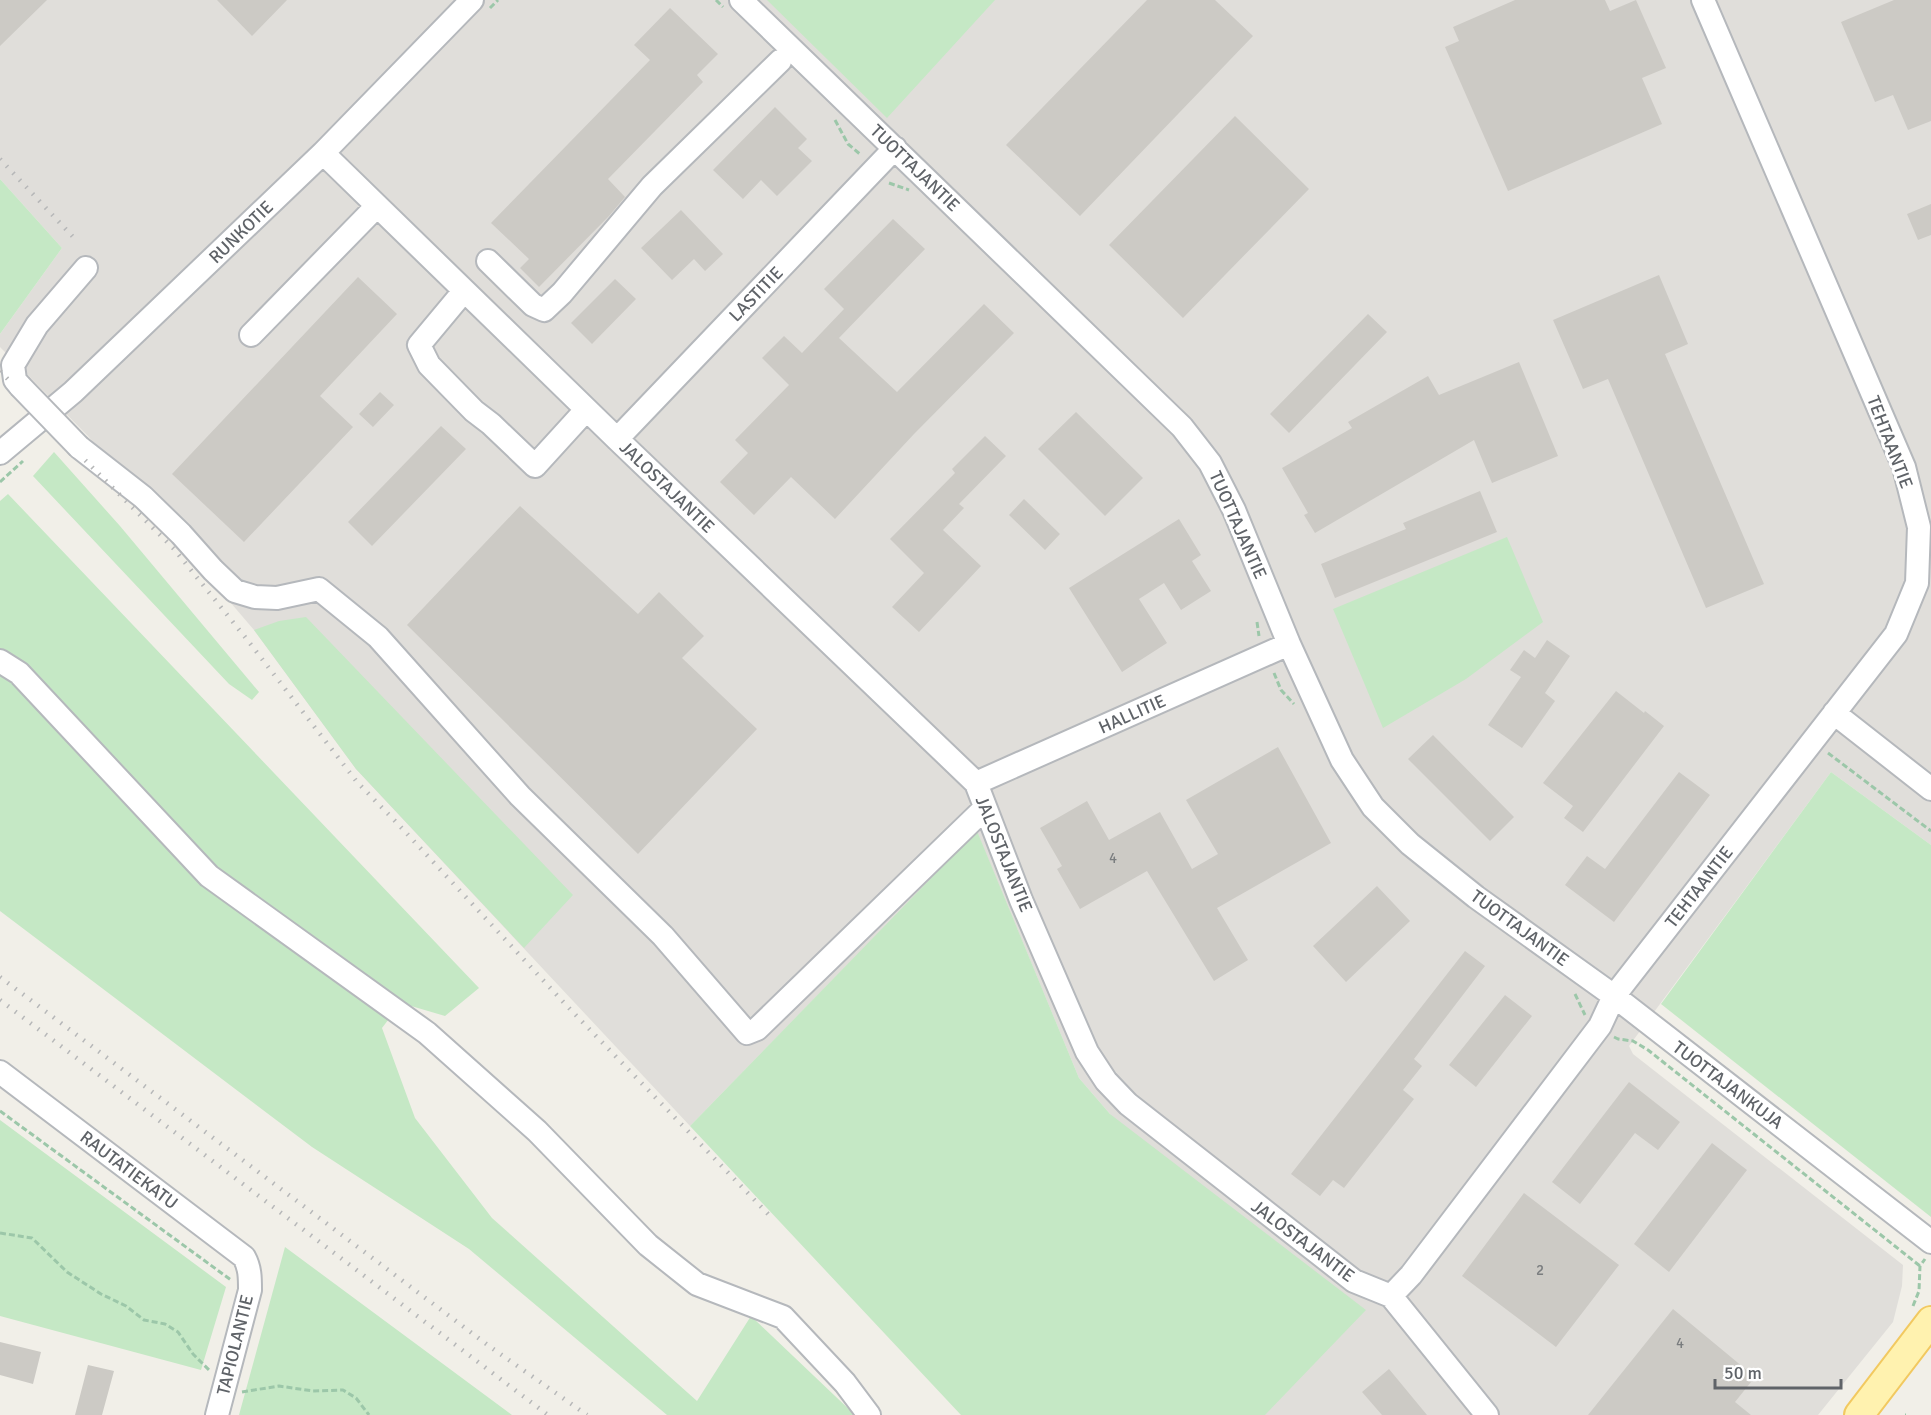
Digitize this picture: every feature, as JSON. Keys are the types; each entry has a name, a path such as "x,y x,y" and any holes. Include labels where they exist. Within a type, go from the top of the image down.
{"main road":[{"path":"1859,1415 1931,1322"}],"street":[{"name":"RUNKOTIE","path":"0,453 73,392 323,153 472,0"},
{"name":"TUOTTAJANTIE","path":"741,0 1182,428 1210,463 1234,510 1289,644 1342,760 1373,807 1418,851 1476,897 1614,996"},
{"name":"TEHTAANTIE","path":"1614,996 1896,633 1917,583 1919,527 1904,467 1702,0"},
{"path":"488,261 533,305 544,310 562,293 652,186 780,61"},
{"name":"LASTITIE","path":"616,439 895,148"},
{"name":"JALOSTAJANTIE","path":"323,153 616,439 976,783 1021,900 1087,1052 1106,1081 1128,1104 1354,1281 1391,1296"},
{"path":"251,335 377,206"},
{"path":"86,268 37,325 13,365 15,380 20,386 79,447 143,497 235,591 255,597 277,598 319,589 378,637 520,796 663,936 747,1033 757,1029 985,808"},
{"path":"464,291 419,345 429,365 474,411 535,465 586,410"},
{"name":"HALLITIE","path":"976,783 1289,644"},
{"path":"0,661 19,673 209,876 427,1033 537,1131 648,1245 697,1284 783,1317 845,1383 868,1415"},
{"path":"1834,713 1931,789"},
{"path":"1487,1415 1391,1296 1411,1275 1600,1026 1614,996"},
{"name":"TUOTTAJANKUJA","path":"1614,996 1931,1242"},
{"name":"RAUTATIEKATU","path":"0,1072 244,1257 249,1265 243,1279"},
{"name":"TAPIOLANTIE","path":"218,1415 250,1290 243,1279"}],"path":[{"path":"1812,741 1931,831"},
{"path":"0,1111 243,1279"},
{"path":"0,1233 32,1238 67,1272 101,1294 126,1306 144,1320 165,1324 178,1332 193,1354 212,1372"},
{"path":"223,1393 279,1386 313,1391 344,1390 356,1398 369,1415"}],"shaded area":[{"path":"0,0 1931,0 1931,845 1831,772 1629,1046 1633,1054 1903,1265 1902,1286 1893,1322 1818,1415 1265,1415 1110,1114 1079,1078 977,832 690,1126 356,769 254,630 88,436 0,347 0,334 62,248 0,179"}],"green space":[{"path":"767,0 995,0 887,118"},
{"path":"0,179 62,248 0,334"},
{"path":"54,452 120,526 259,692 252,700 229,684 33,476"},
{"path":"8,494 479,988 445,1016 401,1003 382,1028 415,1118 492,1218 697,1401 751,1316 855,1415 667,1415 469,1249 312,1147 0,911 0,501"},
{"path":"1507,537 1543,622 1466,679 1383,728 1333,609"},
{"path":"306,617 573,895 524,948 356,769 254,630 279,621"},
{"path":"1831,772 1931,845 1931,1217 1661,1004"},
{"path":"977,831 1079,1078 1110,1114 1366,1310 1265,1415 961,1415 690,1126"},
{"path":"0,1120 226,1287 201,1370 0,1316"},
{"path":"285,1247 512,1415 239,1415"}],"building":[{"path":"0,0 47,0 0,46"},
{"path":"217,0 287,0 252,36"},
{"path":"1147,0 1215,0 1253,36 1080,216 1006,145"},
{"path":"1515,0 1605,0 1610,11 1636,0 1666,68 1642,78 1662,124 1508,191 1445,47 1459,41 1453,27"},
{"path":"1894,0 1931,0 1931,121 1908,130 1893,95 1875,102 1841,22"},
{"path":"670,8 718,54 697,75 703,82 608,179 625,197 539,287 520,268 529,259 491,223 650,60 634,45"},
{"path":"775,107 807,139 798,148 812,161 777,196 761,180 743,199 713,170"},
{"path":"1235,116 1309,189 1183,318 1109,245"},
{"path":"1931,204 1931,235 1918,240 1907,214"},
{"path":"681,210 723,254 705,271 694,259 672,280 641,248"},
{"path":"893,219 925,249 839,338 897,392 984,304 1014,333 914,434 835,519 791,477 754,515 720,482 748,453 735,440 789,385 762,358 784,336 802,353 844,309 824,289"},
{"path":"1659,275 1688,344 1665,354 1764,584 1706,608 1608,379 1583,389 1553,320"},
{"path":"358,277 397,314 320,396 353,427 244,542 172,474"},
{"path":"615,279 636,299 592,344 571,323"},
{"path":"1368,314 1387,332 1289,433 1270,414"},
{"path":"1519,362 1558,456 1492,483 1474,440 1315,533 1304,515 1308,513 1282,468 1352,428 1348,422 1428,376 1439,395"},
{"path":"380,392 394,405 373,427 359,414"},
{"path":"1076,412 1143,478 1105,516 1038,449"},
{"path":"441,426 466,449 372,546 348,522"},
{"path":"985,436 1006,456 959,504 964,508 943,530 981,566 919,632 892,607 924,573 890,539 955,473 952,469"},
{"path":"1480,491 1497,532 1335,598 1321,564 1406,529 1403,523"},
{"path":"1024,499 1060,534 1045,550 1009,515"},
{"path":"520,506 638,614 659,592 704,636 682,658 757,729 638,854 407,625"},
{"path":"1179,519 1201,555 1192,561 1211,591 1181,610 1164,583 1139,599 1167,643 1122,672 1069,588"},
{"path":"1547,640 1570,656 1545,693 1555,701 1522,748 1488,725 1521,677 1510,670 1524,650 1535,658"},
{"path":"1616,691 1664,726 1583,832 1564,818 1573,806 1543,783"},
{"path":"1433,735 1514,817 1490,841 1408,759"},
{"path":"1278,747 1331,843 1217,908 1248,960 1214,981 1147,871 1080,909 1057,869 1062,866 1040,828 1087,801 1109,840 1160,812 1192,869 1218,854 1186,800"},
{"path":"1679,772 1710,795 1614,922 1565,885 1587,856 1605,869"},
{"path":"1377,886 1410,921 1346,982 1313,946"},
{"path":"1465,951 1485,966 1414,1059 1422,1066 1403,1090 1414,1099 1344,1188 1333,1180 1320,1196 1291,1174"},
{"path":"1505,995 1532,1016 1476,1087 1449,1065"},
{"path":"1629,1082 1680,1122 1658,1150 1635,1133 1580,1204 1552,1182"},
{"path":"1712,1143 1747,1170 1669,1272 1634,1244"},
{"path":"1524,1193 1619,1265 1556,1347 1462,1276"},
{"path":"1673,1309 1755,1377 1735,1402 1751,1415 1588,1415"},
{"path":"0,1342 41,1352 33,1384 0,1375"},
{"path":"88,1365 114,1371 102,1415 75,1415"},
{"path":"1389,1369 1427,1415 1382,1415 1362,1392"}],"railway":[{"path":"0,159 75,239"},
{"path":"0,371 174,549 357,782 567,1006 770,1216"},
{"path":"0,977 489,1346 587,1415"},
{"path":"0,1000 548,1415"}]}
